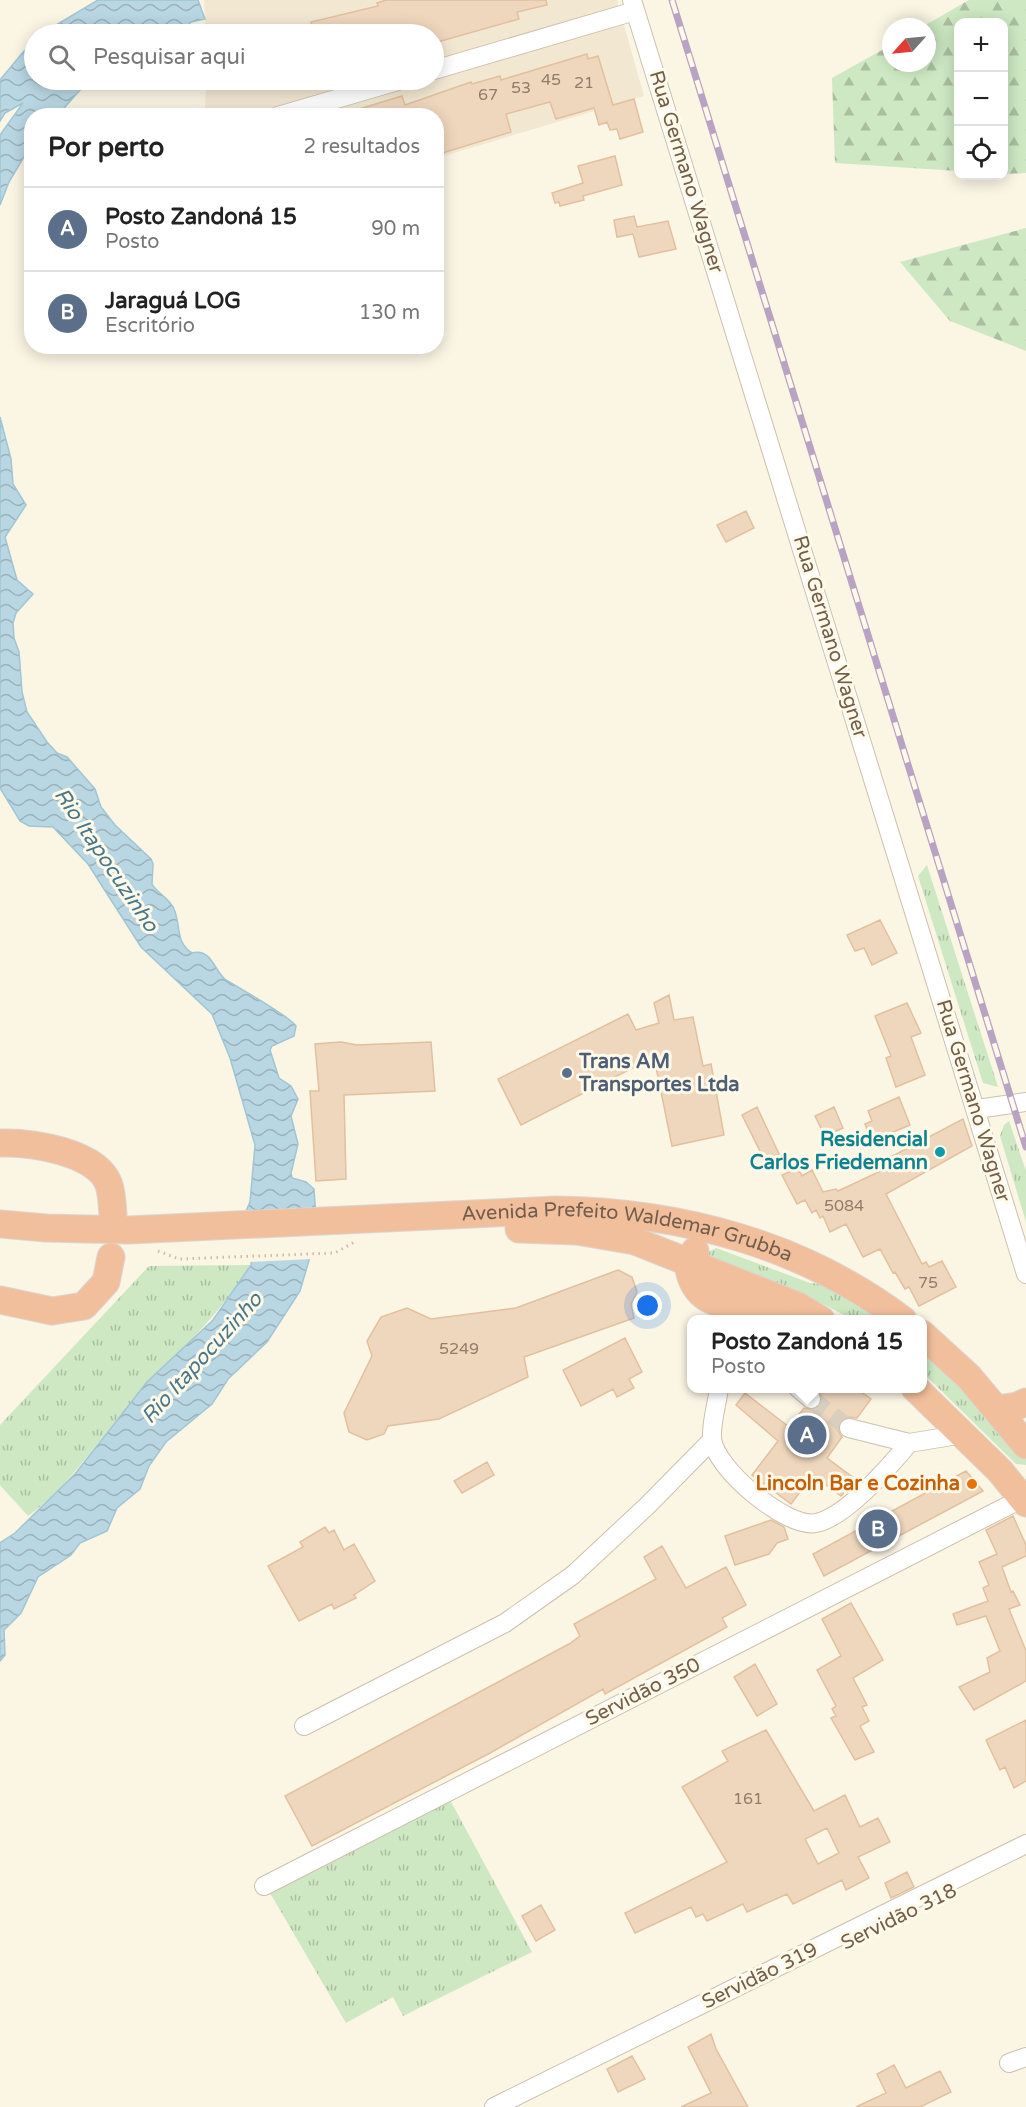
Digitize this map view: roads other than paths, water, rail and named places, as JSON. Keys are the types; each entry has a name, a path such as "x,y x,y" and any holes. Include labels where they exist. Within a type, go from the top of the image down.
{"highway":[{"path":"0,1143 81,1157 100,1170 109,1185 113,1214"},
{"name":"Avenida Prefeito Waldemar Grubba","path":"334,1238 557,1210 602,1211 691,1223 745,1238 814,1266 874,1298 896,1315"},
{"path":"0,1224 178,1245"},
{"name":"Avenida Prefeito Waldemar Grubba","path":"334,1238 482,1229 577,1231 635,1240 689,1260 810,1313"},
{"path":"0,1240 71,1247 334,1238"},
{"path":"745,1238 711,1240 695,1251 689,1260 689,1273 695,1286 710,1301 727,1312 765,1303 810,1313"},
{"path":"0,1300 52,1311 84,1306 106,1282 111,1257"},
{"path":"927,1339 969,1377 1017,1407 1026,1445"},
{"path":"919,1393 1025,1493"}],"street":[{"path":"444,67 634,5"},
{"name":"Rua Germano Wagner","path":"634,5 1026,1274"},
{"path":"305,108 367,90"},
{"path":"976,1109 1026,1102"},
{"path":"304,1726 505,1623 573,1575 647,1506 712,1440 718,1393"},
{"path":"849,1428 909,1443 964,1434"},
{"path":"712,1440 733,1477 773,1509 796,1521 816,1523 833,1515 880,1477 909,1443"},
{"name":"Servidão 350","path":"264,1886 1025,1493"},
{"name":"Servidão 319","path":"494,2107 1026,1844"},
{"name":"Servidão 318","path":"513,2107 1026,1855"}],"water":[{"path":"98,0 198,0 205,19 189,24 58,24"},
{"path":"24,51 24,90 80,90 64,108 24,108 24,157 9,182 0,205 0,135 23,103 5,113 0,121 0,80"},
{"name":"Rio Itapocuzinho","path":"0,417 11,459 13,484 26,505 5,537 17,580 33,594 16,613 13,623 14,638 19,652 22,692 27,712 47,742 57,753 67,757 95,789 101,807 115,825 151,859 152,884 172,905 183,944 187,949 192,953 204,954 226,980 274,1009 296,1026 294,1036 272,1046 270,1050 279,1078 291,1086 298,1099 291,1116 298,1144 291,1173 292,1178 306,1182 314,1189 316,1217 242,1220 250,1202 255,1145 230,1058 212,1014 141,947 88,864 53,827 29,826 20,821 0,788"},
{"name":"Rio Itapocuzinho","path":"252,1255 310,1257 300,1291 267,1342 228,1379 212,1404 166,1442 149,1466 140,1489 117,1508 107,1531 80,1543 71,1555 38,1577 21,1613 4,1630 5,1655 0,1661 0,1543 15,1533 75,1474 147,1382 213,1320 251,1265"}],"tunnel":[{"path":"811,1399 849,1428"}],"railway":[{"path":"672,0 1026,1147"}],"place":[{"name":"Trans AM Transportes Ltda","path":"567,1073"},
{"name":"Residencial Carlos Friedemann","path":"940,1152"},
{"name":"Posto Zandoná 15","path":"807,1435"},
{"name":"Lincoln Bar e Cozinha","path":"972,1484"},
{"name":"Jaraguá LOG","path":"878,1529"}]}
